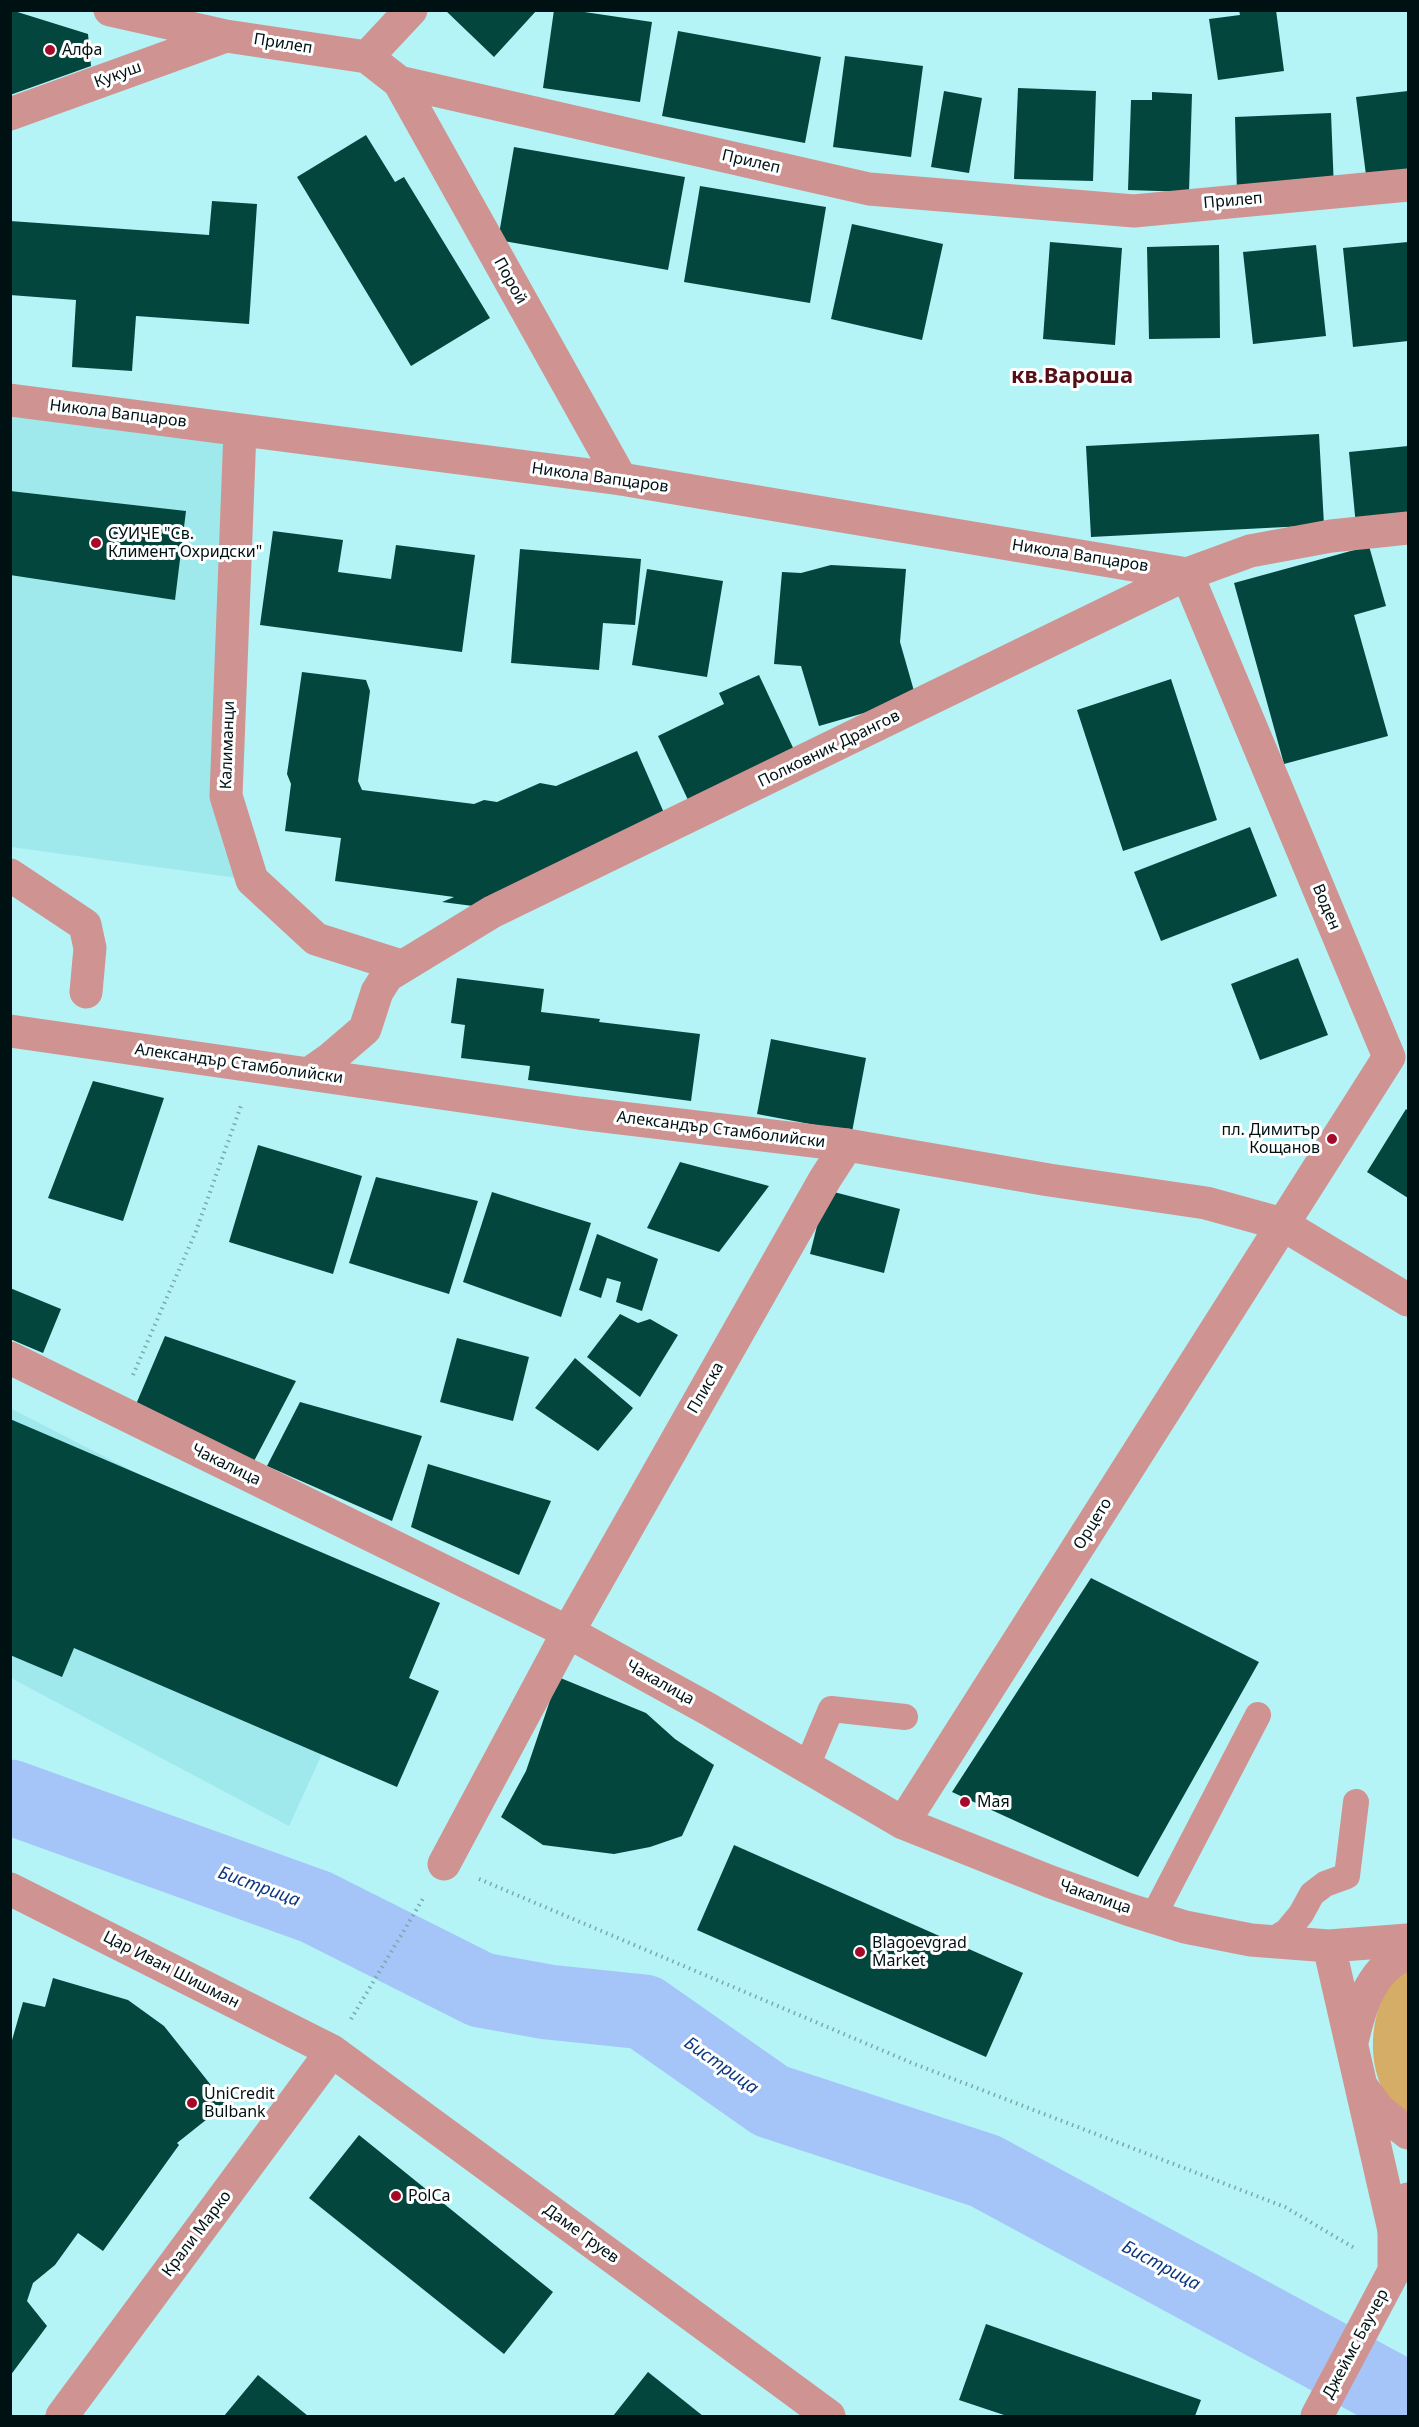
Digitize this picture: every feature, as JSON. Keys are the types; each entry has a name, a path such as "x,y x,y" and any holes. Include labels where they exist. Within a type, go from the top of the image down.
{"street":[{"name":"Прилеп","path":"110,10 226,36 367,57 399,82 869,189 1134,210 1408,185"},
{"path":"367,57 411,10"},
{"name":"Кукуш","path":"10,114 226,36"},
{"name":"Порой","path":"399,82 621,479"},
{"name":"Никола Вапцаров","path":"10,400 621,479 1187,574"},
{"name":"Калиманци","path":"240,430 226,796 252,880 316,939 401,966"},
{"name":"Полковник Дрангов","path":"309,1073 330,1059 365,1029 377,992 387,976 492,912 1187,574 1250,550 1330,536 1408,528"},
{"name":"Воден","path":"1187,574 1399,1063 1282,1224"},
{"path":"10,875 85,925 90,948 86,992"},
{"name":"Александър Стамболийски","path":"10,1031 579,1113 847,1145 1049,1180 1206,1203 1282,1224 1408,1300"},
{"name":"Плиска","path":"444,1864 568,1632 825,1179 847,1145"},
{"name":"Орцето","path":"903,1823 1282,1224"},
{"name":"Чакалица","path":"10,1358 568,1632 708,1708 903,1823 1051,1882 1185,1926 1251,1940 1329,1946 1408,1940"},
{"name":"Цар Иван Шишман","path":"10,1889 332,2050"},
{"path":"1329,1946 1394,2230"},
{"path":"1351,2047 1359,2013 1371,1986 1385,1966 1408,1954"},
{"name":"Крали Марко","path":"62,2416 332,2050"},
{"name":"Даме Груев","path":"332,2050 830,2416"},
{"path":"1359,2084 1379,2110 1408,2133"},
{"name":"Джеймс Баучер","path":"1317,2416 1401,2266 1394,2230 1408,2199"}],"lane":[{"path":"807,1766 831,1708 905,1717"},
{"path":"1153,1917 1258,1715"},
{"path":"1271,1941 1294,1923 1312,1894 1325,1884 1347,1876 1356,1802"}],"path":[{"path":"117,1411 196,1231 255,1066"},
{"path":"332,2050 444,1864 912,2063 1285,2207 1358,2250"}],"shaded area":[{"path":"11,400 240,430 226,796 252,880 11,847"},
{"path":"10,1408 391,1604 289,1826 11,1678"},
{"path":"1408,1969 1408,2118 1390,2101 1381,2085 1373,2056 1373,2041 1378,2010 1384,1996 1393,1982"}],"building":[{"name":"Алфа","path":"11,10 88,34 91,66 10,95"},
{"path":"445,10 537,10 494,57"},
{"path":"554,10 571,10 652,22 640,102 543,88"},
{"path":"1239,10 1276,10 1284,71 1218,80 1209,19 1240,15"},
{"path":"678,31 821,57 805,143 662,116"},
{"path":"845,56 923,66 911,157 833,147"},
{"path":"1018,88 1096,91 1093,181 1014,179"},
{"path":"944,91 982,98 969,173 931,167"},
{"path":"1408,91 1408,170 1366,175 1356,97"},
{"path":"1152,92 1192,94 1189,192 1128,190 1131,100 1152,100"},
{"path":"1331,113 1334,190 1237,193 1235,117"},
{"path":"366,135 395,182 404,177 490,318 411,366 297,177"},
{"path":"514,147 685,177 668,270 498,240"},
{"path":"700,186 826,207 810,303 684,282"},
{"path":"212,201 257,204 249,324 136,316 132,371 72,367 76,300 10,295 10,221 209,235"},
{"path":"852,224 943,244 922,340 831,319"},
{"path":"1050,242 1122,248 1115,345 1043,339"},
{"path":"1408,242 1408,341 1353,347 1343,248"},
{"path":"1219,245 1220,338 1149,339 1147,247"},
{"path":"1316,245 1326,336 1253,344 1243,252"},
{"path":"1319,434 1324,525 1091,537 1086,446"},
{"path":"1408,446 1408,520 1356,526 1349,452"},
{"name":"СУИЧЕ \"Св. Климент Охридски\"","path":"10,491 186,511 175,600 10,575"},
{"path":"273,531 343,540 338,572 391,579 396,545 475,555 462,652 260,625"},
{"path":"1369,546 1386,606 1354,615 1388,736 1284,764 1234,583"},
{"path":"520,549 641,559 635,625 603,623 599,670 511,663"},
{"path":"831,565 906,569 900,642 916,698 819,726 801,666 774,664 782,572 801,573"},
{"path":"647,569 723,581 707,677 632,665"},
{"path":"302,672 366,680 370,691 358,781 362,790 474,804 484,800 497,802 540,783 556,786 637,751 668,822 473,906 442,902 454,897 335,881 341,838 285,831 291,784 287,774"},
{"path":"759,675 795,752 689,802 658,736 724,704 719,693"},
{"path":"1171,679 1217,820 1123,851 1077,710"},
{"path":"1250,827 1277,896 1161,941 1134,872"},
{"path":"1298,958 1328,1035 1260,1060 1231,984"},
{"path":"457,978 544,989 541,1012 600,1019 599,1022 700,1034 691,1101 528,1080 530,1066 461,1058 465,1025 451,1023"},
{"path":"771,1039 866,1058 852,1132 757,1114"},
{"path":"93,1081 164,1098 123,1221 48,1198"},
{"path":"1406,1109 1408,1111 1408,1198 1367,1172"},
{"path":"258,1145 362,1176 333,1274 229,1242"},
{"path":"680,1162 769,1186 719,1252 647,1228"},
{"path":"376,1177 478,1201 449,1294 349,1263"},
{"path":"826,1190 900,1209 884,1273 810,1254"},
{"path":"492,1192 591,1223 561,1317 463,1282"},
{"path":"597,1234 658,1259 642,1311 616,1302 621,1282 607,1278 601,1298 579,1290"},
{"path":"10,1288 61,1309 43,1353 10,1339"},
{"path":"620,1314 638,1323 650,1319 678,1335 640,1397 587,1357"},
{"path":"165,1336 296,1381 253,1463 134,1409"},
{"path":"457,1338 529,1357 513,1421 440,1402"},
{"path":"575,1358 633,1408 598,1451 535,1408"},
{"path":"300,1402 422,1436 392,1521 267,1466"},
{"path":"10,1419 440,1603 409,1678 439,1691 397,1787 74,1648 62,1677 10,1655"},
{"path":"428,1464 551,1501 519,1575 411,1527"},
{"path":"1091,1578 1259,1662 1138,1877 952,1792"},
{"path":"558,1677 646,1713 675,1739 714,1765 682,1836 650,1847 614,1854 543,1845 501,1817 526,1771"},
{"name":"Blagoevgrad Market","path":"734,1845 1023,1973 986,2057 697,1930"},
{"path":"53,1978 128,2000 164,2026 226,2104 177,2143 179,2145 103,2251 78,2233 55,2265 33,2283 27,2301 47,2326 10,2376 10,2047 23,2002 45,2007"},
{"path":"359,2135 553,2292 504,2354 309,2198"},
{"path":"986,2324 1201,2400 1195,2416 1007,2416 959,2400"},
{"path":"648,2372 703,2416 613,2416"},
{"path":"258,2375 308,2416 224,2416"}],"waterway":[{"name":"Бистрица","path":"10,1797 316,1907 481,1990 548,2002 644,2012 771,2101 985,2171 1408,2400"}],"place":[{"name":"Алфа","path":"50,50"},
{"name":"СУИЧЕ \"Св. Климент Охридски\"","path":"96,543"},
{"name":"пл. Димитър Кощанов","path":"1332,1139"},
{"name":"Мая","path":"965,1802"},
{"name":"Blagoevgrad Market","path":"860,1952"},
{"name":"UniCredit Bulbank","path":"192,2103"},
{"name":"PolCa","path":"396,2196"}],"district":[{"name":"кв.Вароша","path":"1072,377"}]}
